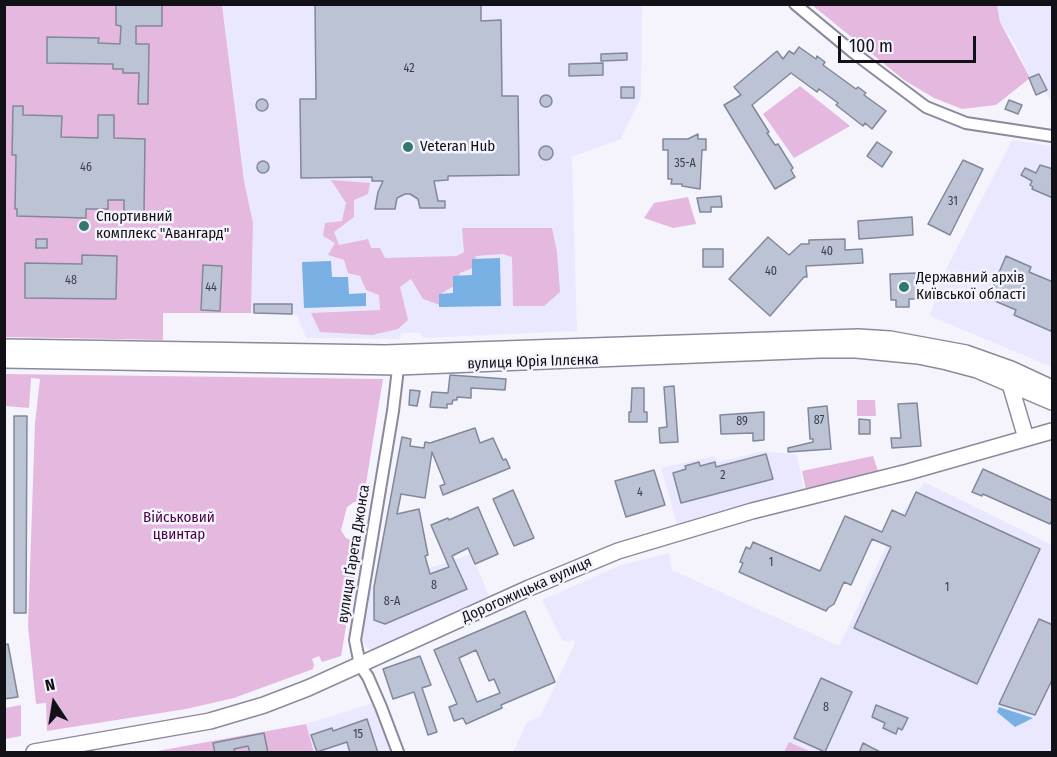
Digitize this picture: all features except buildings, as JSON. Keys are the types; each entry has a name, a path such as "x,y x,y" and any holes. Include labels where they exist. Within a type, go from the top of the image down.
{"main road":[{"name":"вулиця Юрія Іллєнка","path":"4,347 399,360"},
{"name":"вулиця Юрія Іллєнка","path":"4,360 399,360 856,350 908,354 1053,387"},
{"name":"вулиця Юрія Іллєнка","path":"1011,377 1053,402"},
{"path":"1011,377 1026,438"},
{"name":"Дорогожицька вулиця","path":"34,753 210,721 264,705 308,688 529,588 618,551 752,511 908,472 1053,431"}],"street":[{"path":"795,4 854,53 926,107 966,123 1053,136"},
{"name":"вулиця Ґарета Джонса","path":"398,753 381,707 360,665 355,640 393,411 399,360"}],"shaded area":[{"path":"222,5 642,5 641,97 621,139 572,157 577,331 423,338 421,333 401,333 400,339 306,338 297,315 251,313 253,223 244,181"},
{"path":"997,5 1052,5 1052,102 1044,91 1046,90 1039,74 1030,78 1015,44 1000,22"},
{"path":"1012,140 1052,146 1052,367 930,316 942,277"},
{"path":"764,451 797,455 805,496 678,528 661,468 715,456 717,462"},
{"path":"924,482 1052,545 1052,752 513,752 527,722 540,717 575,643 573,640 568,642 562,640 542,600 621,565 669,553 672,570 839,646 901,515"},
{"path":"471,554 491,600 371,650 365,646 362,639 369,587"},
{"path":"373,703 391,752 314,752 306,724"}],"green space":[{"name":"Спортивний комплекс \"Авангард\"","path":"4,5 222,5 244,181 253,223 251,313 163,313 163,340 5,337"},
{"path":"812,5 997,5 1000,22 1030,78 996,105 962,109 934,98 904,80"},
{"path":"800,86 850,126 794,158 763,114"},
{"path":"331,180 370,183 368,194 354,200 354,217 334,232 339,245 368,239 371,248 380,248 385,258 457,256 464,252 462,228 552,228 557,252 560,292 544,306 513,306 512,257 503,254 476,256 473,268 460,273 454,286 442,293 440,305 423,299 411,279 400,287 408,320 398,329 372,335 320,332 311,313 380,310 379,295 366,290 360,276 348,273 344,260 328,255 335,243 323,236 325,223 342,221 346,203"},
{"path":"688,197 696,224 673,228 644,218 654,203"},
{"name":"Військовий цвинтар","path":"5,374 383,379 363,502 354,502 347,507 341,530 346,538 360,544 341,656 322,662 319,656 312,659 313,669 234,698 186,709 47,731 46,703 36,704 28,626 35,423 40,379 31,378 29,408 5,406"},
{"path":"857,400 875,400 876,416 857,416"},
{"path":"873,456 878,471 806,490 802,471"},
{"path":"21,705 21,736 5,739 5,708"},
{"path":"306,724 314,752 152,752"},
{"path":"789,742 811,752 784,752"}],"water":[{"path":"500,258 501,306 439,307 439,294 453,293 453,276 472,275 472,259"},
{"path":"331,261 332,277 348,277 349,294 366,293 366,306 304,308 302,262"},
{"path":"999,707 1033,718 1015,727 997,712"}],"place":[{"name":"Veteran Hub","path":"408,147"},
{"name":"Спортивний комплекс \"Авангард\"","path":"84,226"},
{"name":"Державний архів Київської області","path":"904,287"}]}
